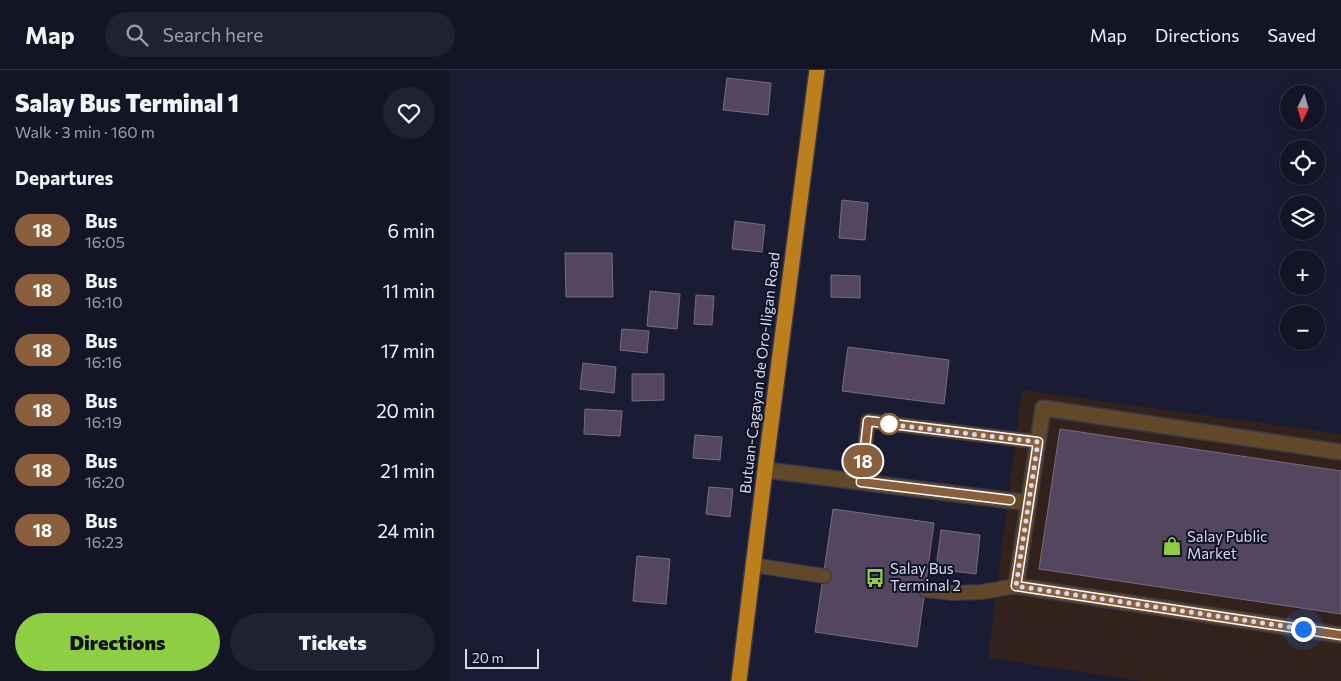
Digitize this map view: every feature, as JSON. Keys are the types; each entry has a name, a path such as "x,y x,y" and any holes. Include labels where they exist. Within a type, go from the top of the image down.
{"highway":[{"name":"Butuan-Cagayan de Oro-Iligan Road","path":"739,681 817,70"}],"street":[{"path":"1341,452 1043,408 1016,586 1341,635"},
{"path":"765,470 1029,503"}],"lane":[{"path":"861,482 868,421 1038,442"},
{"path":"753,565 824,576"},
{"path":"925,590 953,594 982,592 1016,586"}],"shaded area":[{"name":"Salay Public Market","path":"1022,390 1341,434 1341,681 1141,681 988,658"}],"building":[{"path":"727,78 771,83 768,115 723,110"},
{"path":"842,200 868,203 865,240 839,238"},
{"path":"735,221 765,225 762,252 732,249"},
{"path":"565,253 612,253 613,297 566,297"},
{"path":"831,275 860,276 860,298 831,297"},
{"path":"650,291 680,294 677,329 647,326"},
{"path":"696,295 714,296 712,325 694,324"},
{"path":"622,329 649,331 647,353 620,350"},
{"path":"848,347 949,360 944,404 842,391"},
{"path":"583,363 616,367 614,393 580,389"},
{"path":"632,374 664,374 664,400 632,401"},
{"path":"585,409 622,411 620,436 584,434"},
{"path":"1060,429 1341,471 1341,614 1039,569"},
{"path":"695,435 722,437 720,460 693,458"},
{"path":"709,487 733,489 730,517 706,514"},
{"path":"833,509 934,523 917,647 815,632"},
{"path":"941,530 980,535 976,574 936,569"},
{"path":"637,556 670,559 666,604 633,601"}],"bus line":[{"name":"18","path":"1010,500 861,482 868,421 1038,442 1016,586 1341,635"}],"place":[{"name":"Salay Public Market","path":"1172,546"},
{"name":"Salay Bus Terminal 2","path":"875,578"}],"route":[{"path":"889,424 887,424 1038,442 1016,586 1303,629"}]}
